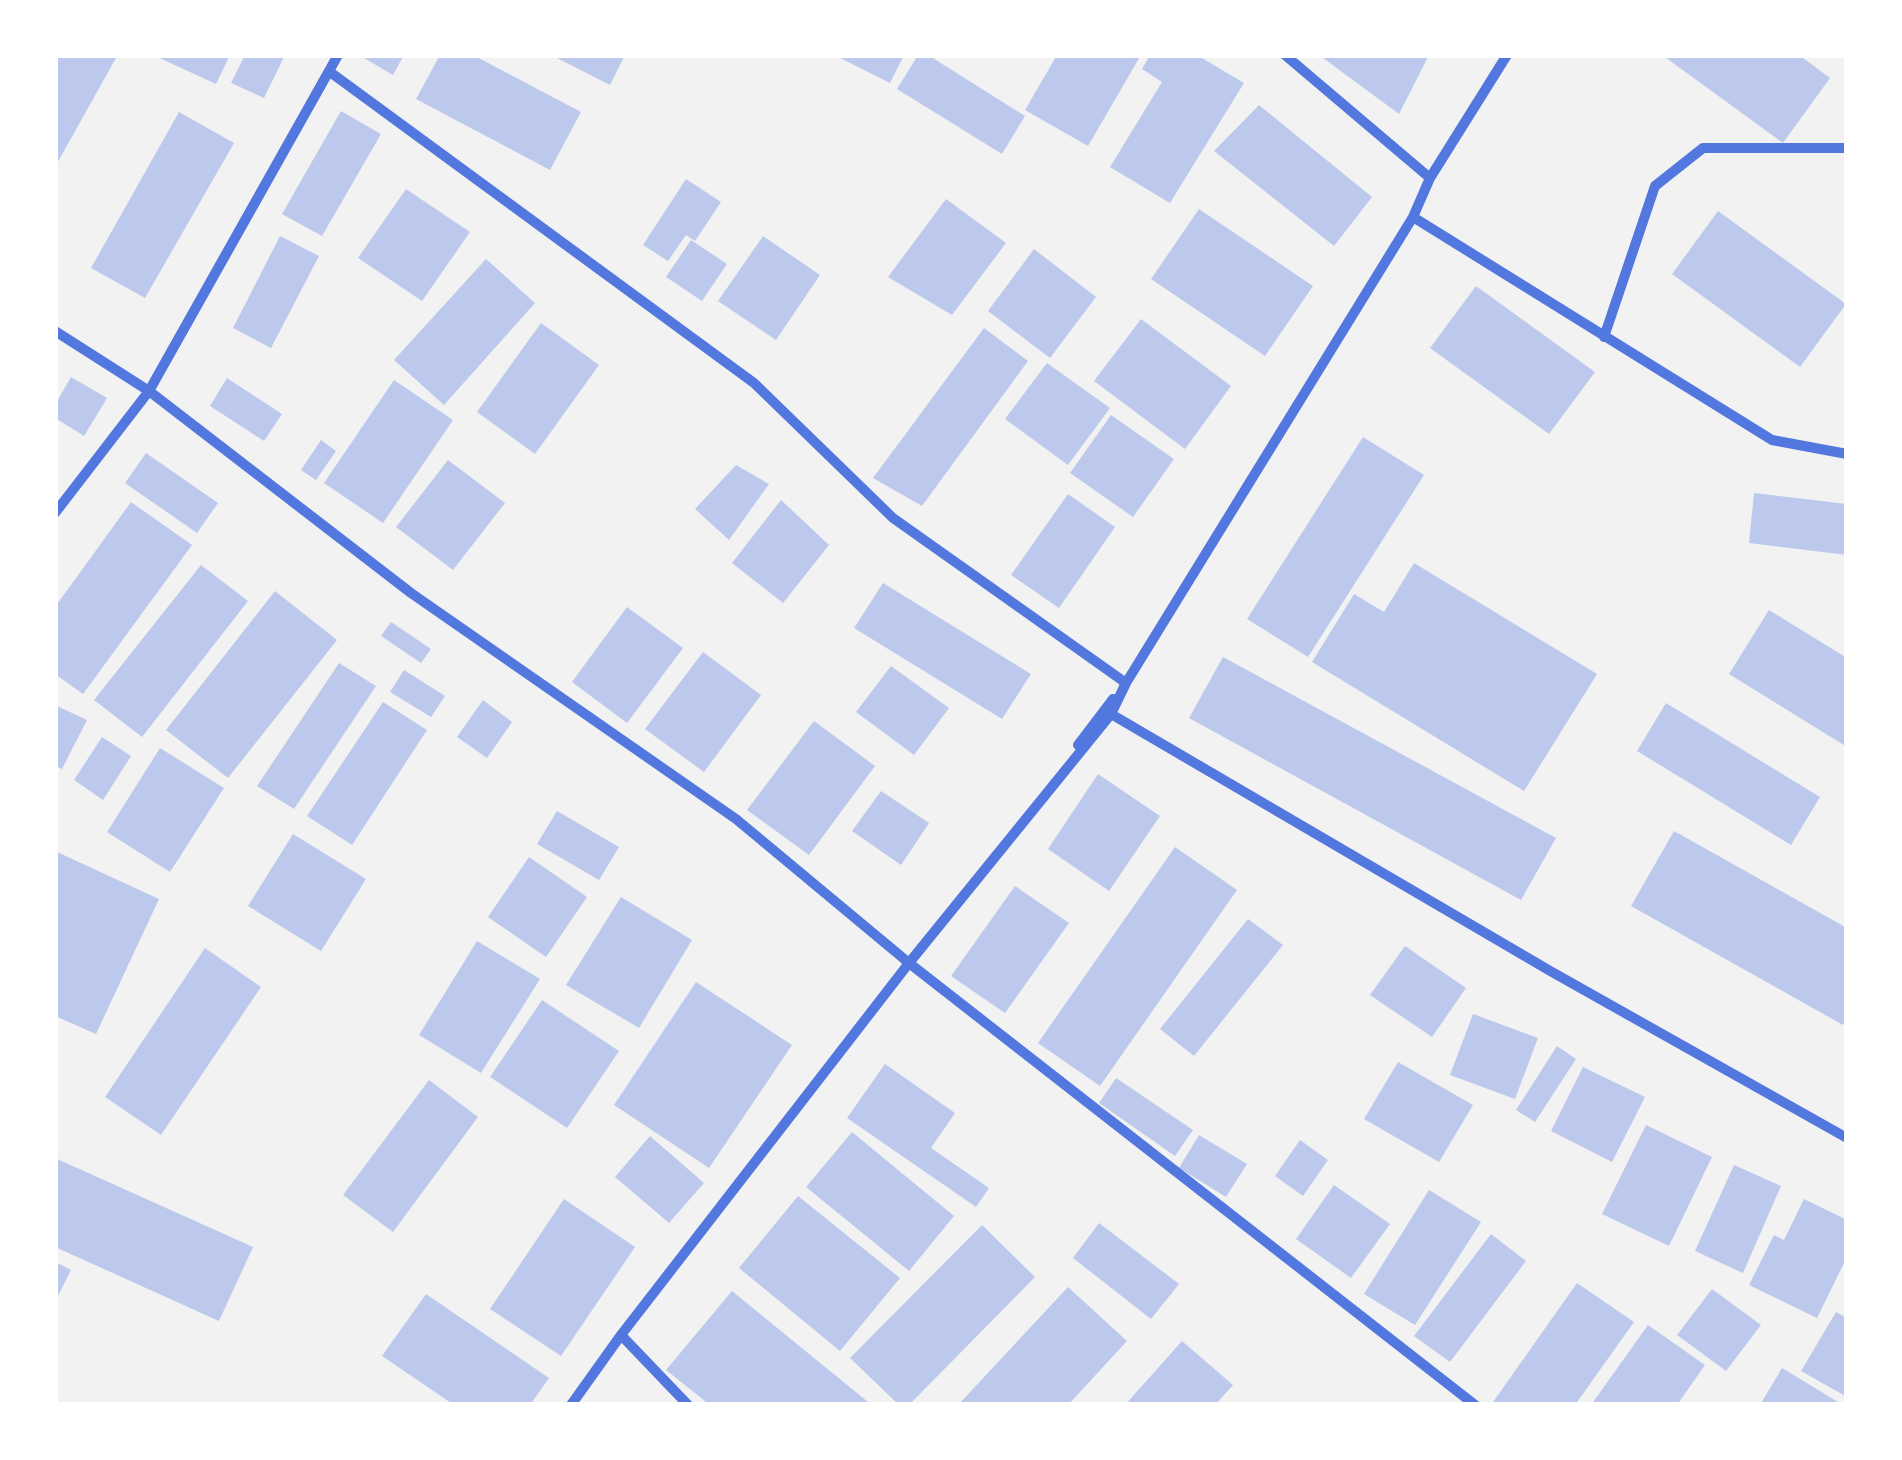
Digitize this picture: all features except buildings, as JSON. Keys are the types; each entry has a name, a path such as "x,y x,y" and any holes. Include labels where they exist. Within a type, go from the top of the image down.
{"street":[{"path":"55,513 149,391 338,55"},
{"path":"1286,55 1430,178"},
{"path":"571,1405 620,1335 1126,682 1507,55"},
{"path":"330,72 754,384 893,518 1126,682"},
{"path":"1604,337 1655,186 1703,148 1847,148"},
{"path":"1412,217 1772,440 1847,454"},
{"path":"55,331 149,391 411,593 736,819 909,962 1476,1405"},
{"path":"909,962 1111,714 1126,682"},
{"path":"1111,714 1552,972 1847,1138"},
{"path":"620,1335 688,1405"}]}
